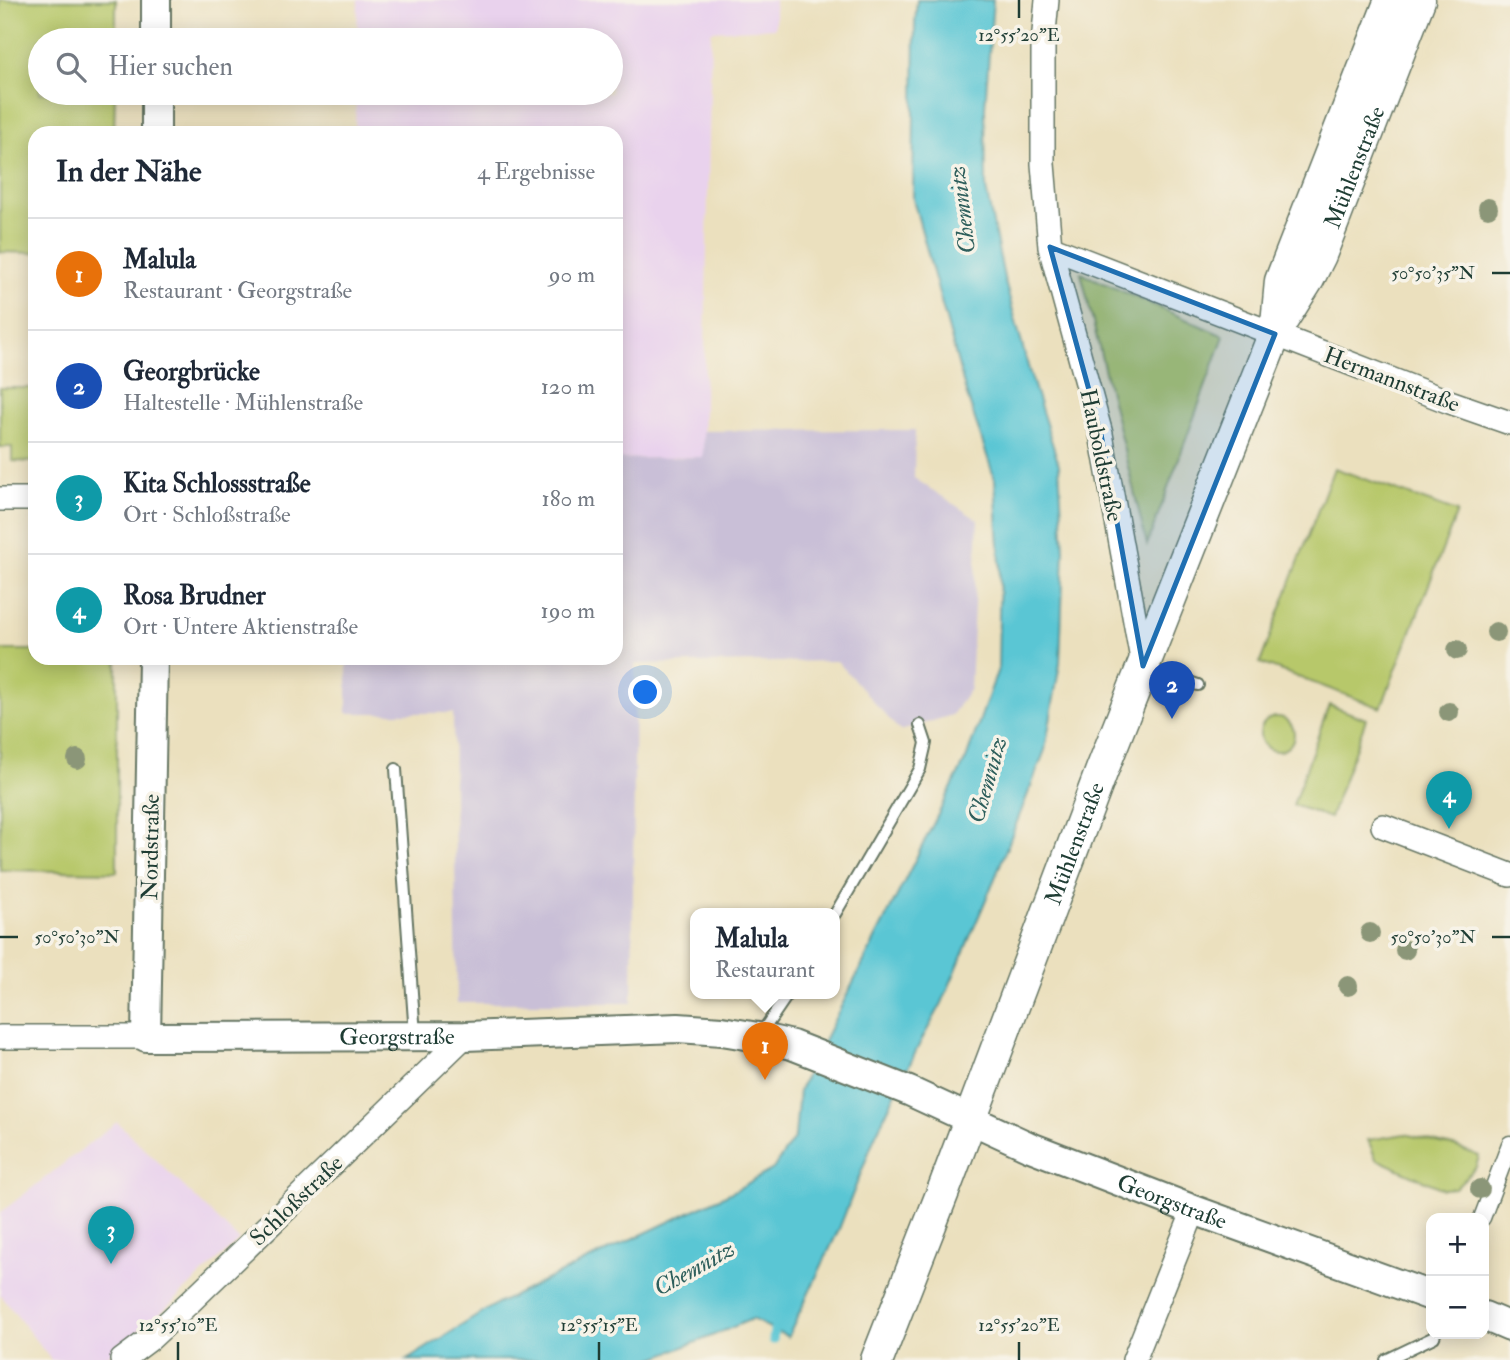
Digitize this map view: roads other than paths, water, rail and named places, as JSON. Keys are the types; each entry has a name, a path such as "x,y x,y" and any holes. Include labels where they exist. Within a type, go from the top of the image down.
{"main road":[{"name":"Mühlenstraße","path":"1276,331 1281,281 1391,0"},
{"name":"Mühlenstraße","path":"877,1360 1102,770 1276,331 1320,255 1419,0"}],"street":[{"path":"156,0 156,28"},
{"name":"Hauboldstraße","path":"1047,0 1043,43 1043,164 1050,247 1101,434 1143,666"},
{"path":"156,105 156,126"},
{"path":"1050,247 1276,331"},
{"name":"Hermannstraße","path":"1276,331 1447,401 1510,423"},
{"path":"0,499 28,499"},
{"name":"Nordstraße","path":"146,1037 153,665"},
{"path":"1383,826 1510,875"},
{"name":"Georgstraße","path":"0,1037 465,1036 678,1028 758,1037 792,1045 919,1096 1028,1146 1194,1210 1426,1294"},
{"name":"Schloßstraße","path":"122,1360 150,1339 191,1301 465,1036"},
{"path":"1484,1213 1510,1144"},
{"path":"1134,1360 1194,1210"},
{"path":"1489,1319 1510,1327"}],"lane":[{"path":"1143,666 1198,685"},
{"path":"839,908 920,769 926,743 920,725"},
{"path":"396,769 415,1036"},
{"path":"758,1037 785,999"},
{"path":"1386,1360 1430,1339"}],"water":[{"name":"Chemnitz","path":"917,0 993,0 985,107 986,189 1004,278 1059,465 1064,550 1060,663 1045,750 942,1003 876,1134 839,1229 788,1337 752,1319 648,1360 407,1360 491,1307 732,1192 773,1169 795,1137 799,1090 966,759 998,669 1000,563 995,480 965,389 913,199"}],"waterway":[{"path":"773,1340 775,1321"}],"place":[{"name":"Georgbrücke","path":"1172,719"},
{"name":"Rosa Brudner","path":"1449,829"},
{"name":"Malula","path":"765,1080"},
{"name":"Kita Schlossstraße","path":"111,1264"}]}
